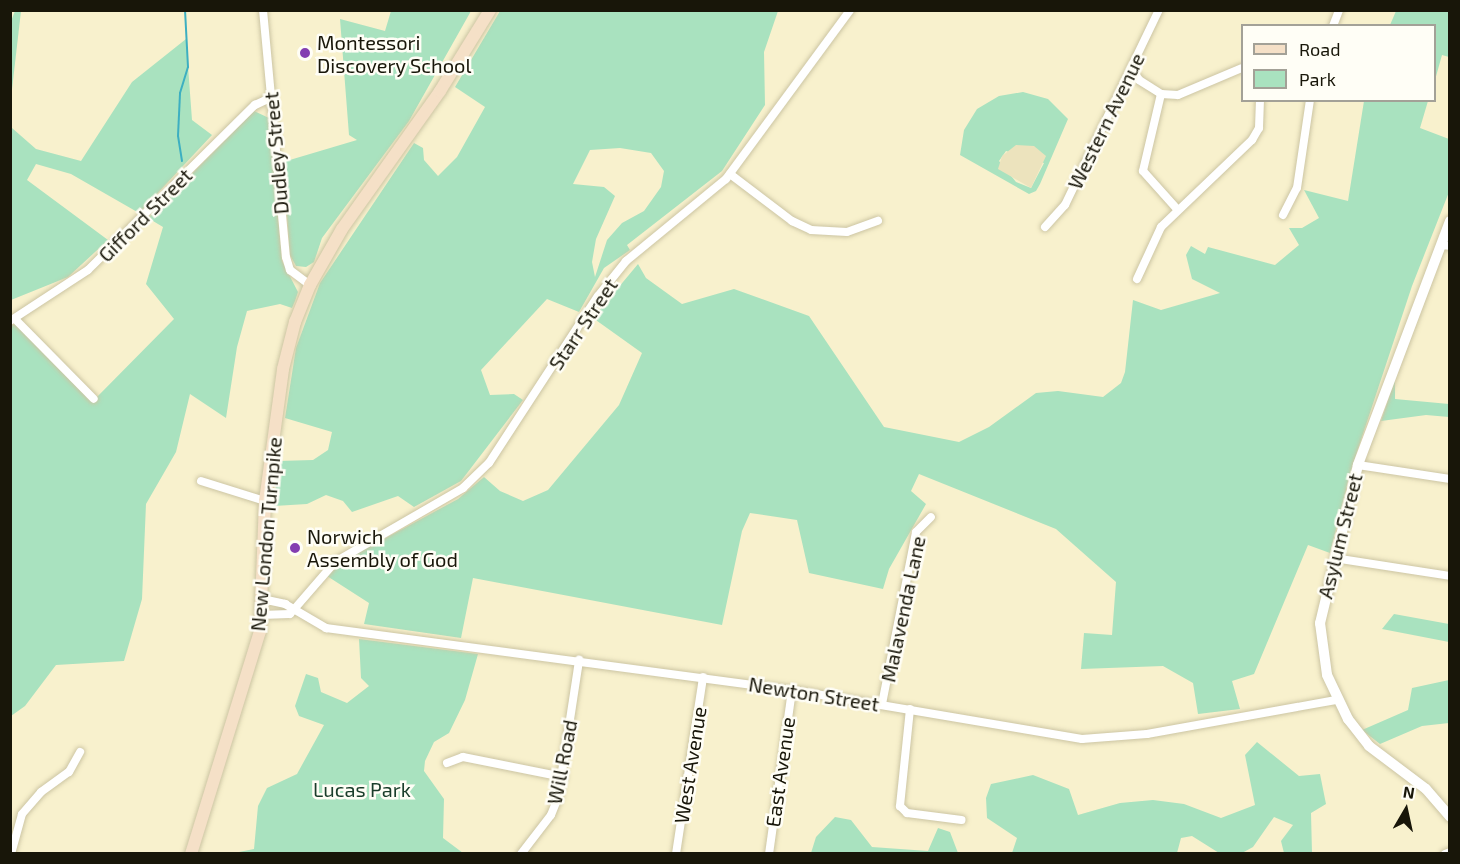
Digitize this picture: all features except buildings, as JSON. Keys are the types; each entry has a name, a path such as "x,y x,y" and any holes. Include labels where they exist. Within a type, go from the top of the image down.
{"main road":[{"name":"New London Turnpike","path":"191,854 255,653 261,615 265,501 283,369 310,285 342,229 440,91 489,10"}],"street":[{"name":"Dudley Street","path":"263,10 286,257 290,270 310,285"},
{"name":"Starr Street","path":"294,610 325,571 345,554 463,488 489,463 598,296 626,261 730,174 850,10"},
{"name":"Western Avenue","path":"1045,227 1065,205 1159,10"},
{"path":"1131,68 1139,80 1161,94 1178,95 1241,68"},
{"path":"1161,94 1144,154 1143,171 1178,209"},
{"name":"Gifford Street","path":"13,320 88,270 255,105 270,98"},
{"path":"1137,279 1161,227 1252,140 1259,128 1260,102"},
{"path":"1283,215 1297,188 1310,102"},
{"path":"730,174 792,221 811,230 847,232 878,221"},
{"name":"Asylum Street","path":"1449,221 1445,246 1358,465 1320,623 1324,664 1336,700 1369,746 1415,779 1449,817"},
{"path":"13,320 94,399"},
{"path":"1358,465 1449,479"},
{"path":"201,481 265,501"},
{"name":"Malavenda Lane","path":"882,704 916,532 930,517"},
{"path":"1334,558 1449,576"},
{"path":"262,599 294,610"},
{"path":"261,615 286,616 294,610"},
{"name":"Newton Street","path":"294,610 326,628 703,677 1098,739 1147,734 1336,700"},
{"name":"Will Road","path":"521,854 551,814 563,777 579,660"},
{"name":"West Avenue","path":"676,854 703,677"},
{"name":"East Avenue","path":"769,854 792,690"},
{"path":"910,709 900,806 907,813 962,820"},
{"path":"11,854 22,814 41,792 69,772 80,752"},
{"path":"447,763 463,757 563,777"}],"green space":[{"path":"15,11 21,11 11,98 11,21"},
{"path":"391,11 471,11 409,121 322,238 314,262 306,267 296,266 290,255 283,162 357,140 349,135 340,19 385,31"},
{"path":"500,11 778,11 764,52 765,105 722,171 627,245 630,250 604,268 579,312 547,299 481,370 490,395 514,394 523,400 461,481 414,507 398,496 352,512 343,501 326,495 307,504 274,506 278,461 313,460 328,450 332,432 285,418 296,348 320,283 414,143 423,148 424,160 438,176 457,157 485,107 455,87","holes":["620,148 651,153 664,171 661,187 644,211 622,223 607,240 595,277 592,262 596,239 615,196 604,187 573,184 590,150"]},
{"path":"1396,11 1449,11 1449,57 1442,55 1436,76 1436,24 1390,24"},
{"path":"186,39 192,120 212,135 139,213 71,174 36,164 27,180 108,240 68,277 11,300 11,102 12,128 36,149 81,161 132,82"},
{"path":"1023,92 1048,99 1068,119 1040,184 1036,191 1029,194 960,155 964,130 977,109 999,96","holes":["1006,151 1044,163 1031,188 1016,182 999,161"]},
{"path":"1364,102 1428,102 1420,128 1449,139 1449,192 1412,286 1351,470 1330,553 1308,545 1254,674 1232,681 1240,709 1198,714 1193,683 1163,666 1081,669 1084,633 1112,635 1116,582 1056,529 919,474 911,491 926,504 889,569 883,589 809,573 797,520 750,513 742,531 722,625 473,578 461,638 364,624 369,603 327,576 347,559 458,499 484,477 500,491 523,501 548,490 619,405 642,353 593,318 638,264 646,278 682,304 734,289 809,316 884,427 959,442 989,427 1036,393 1058,391 1103,397 1121,383 1125,372 1133,300 1161,310 1220,293 1192,279 1186,255 1191,246 1205,254 1208,247 1275,265 1299,245 1289,228 1302,228 1319,218 1304,190 1348,201"},
{"path":"254,111 269,118 282,261 298,292 295,301 292,308 280,304 247,311 237,347 226,418 190,394 176,452 146,504 142,599 124,661 56,665 25,706 11,716 11,326 22,321 95,399 174,319 146,284 163,227 148,218"},
{"path":"1395,380 1395,399 1449,404 1449,417 1426,415 1381,421"},
{"path":"1394,614 1449,624 1449,642 1382,629"},
{"name":"Lucas Park","path":"359,639 478,654 465,700 449,733 434,742 425,761 424,771 444,799 443,838 463,853 234,853 254,849 258,806 267,788 297,774 324,725 299,716 295,706 306,674 318,678 321,692 347,703 369,686 361,678"},
{"path":"1449,680 1449,723 1422,726 1380,744 1362,730 1408,710 1412,688"},
{"path":"1257,742 1299,776 1320,774 1326,804 1311,813 1312,853 1284,853 1281,841 1293,825 1274,817 1253,847 1242,853 1219,853 1192,836 1181,838 1177,853 1012,853 1017,838 987,818 986,798 991,784 1033,775 1069,789 1078,815 1120,803 1153,800 1184,804 1221,818 1255,805 1245,755"},
{"path":"835,817 851,820 872,847 928,851 938,828 950,832 958,853 811,853 816,837"}],"sand":[{"path":"1016,145 1034,146 1046,156 1031,188 998,169 1002,156"}],"waterway":[{"path":"182,161 178,136 180,93 188,67 185,10"}],"place":[{"name":"Montessori Discovery School","path":"305,53"},
{"name":"Norwich Assembly of God","path":"295,548"}]}
